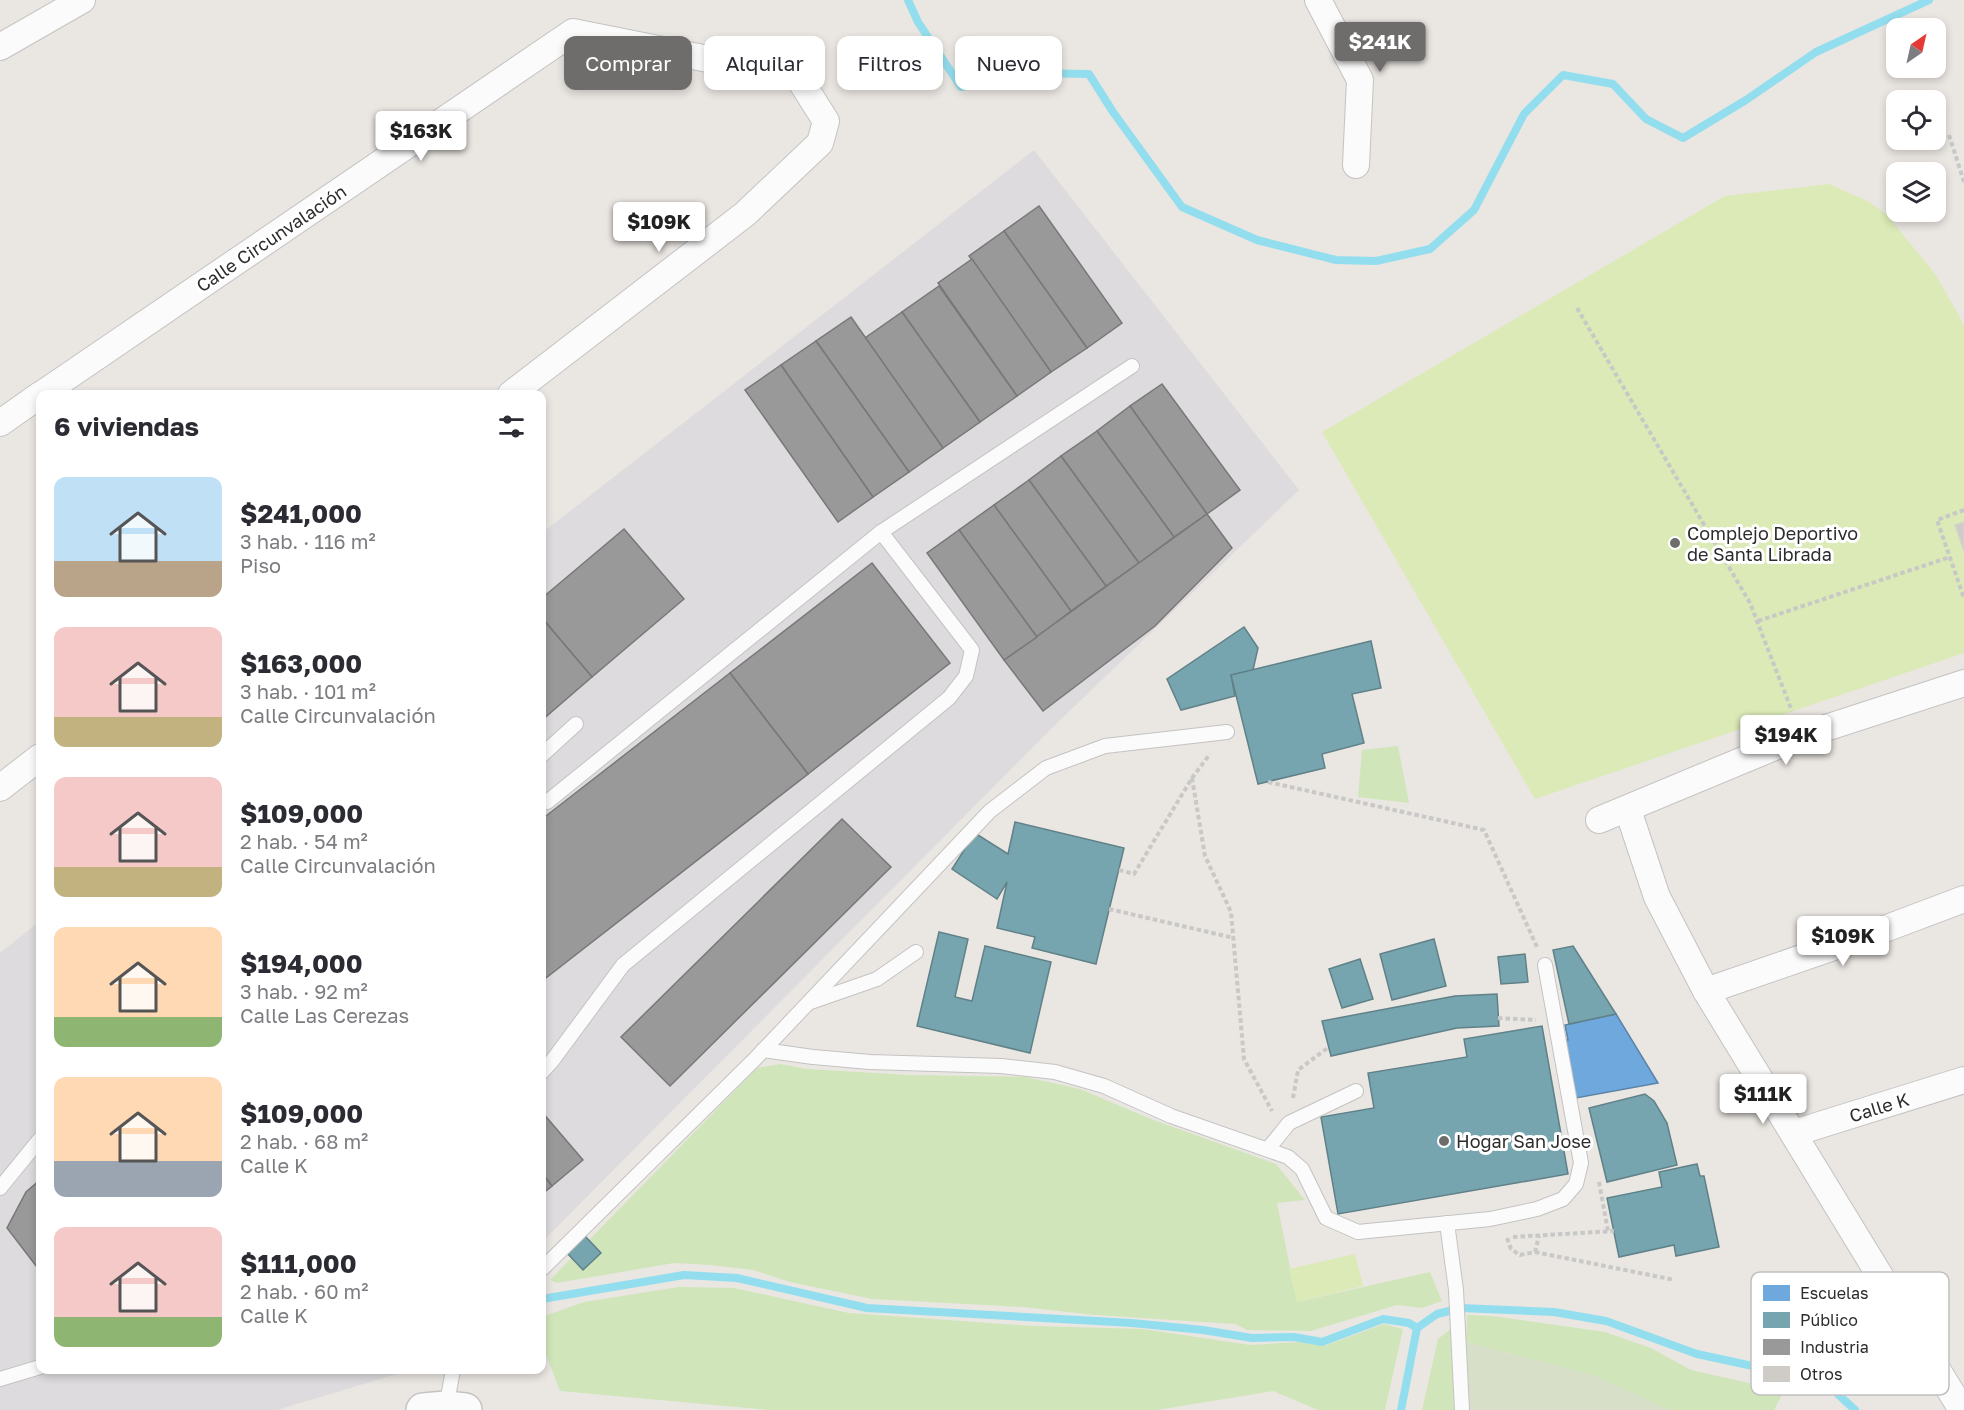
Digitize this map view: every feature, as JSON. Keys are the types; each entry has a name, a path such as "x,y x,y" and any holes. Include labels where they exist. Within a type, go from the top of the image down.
{"street":[{"path":"0,47 82,0"},
{"path":"1318,0 1360,80 1356,165"},
{"name":"Calle Circunvalación","path":"48,390 573,32 798,77 826,121 820,143 745,214 516,390"},
{"name":"Calle Circunvalación","path":"0,423 36,398"},
{"path":"1599,820 1628,810 1801,736 1964,683"},
{"path":"0,788 36,760"},
{"path":"1628,810 1657,897 1706,991 1878,1272"},
{"path":"1706,991 1964,899"},
{"name":"Calle K","path":"1794,1133 1964,1080"},
{"path":"1949,1389 1962,1410"}],"lane":[{"path":"546,802 881,532 1132,366"},
{"path":"546,1068 623,965 949,698 966,676 972,650 881,532"},
{"path":"546,751 576,724"},
{"path":"546,1265 763,1050 990,812 1046,768 1105,746 1227,732"},
{"path":"809,1002 877,979 916,952"},
{"path":"763,1050 870,1062 1001,1065 1055,1072 1104,1086 1172,1116 1288,1157 1302,1168 1326,1218 1358,1232 1447,1223 1537,1209 1563,1199 1576,1184 1581,1163 1545,965"},
{"path":"1268,1149 1289,1123 1356,1091"},
{"path":"0,1188 36,1144"},
{"path":"1447,1223 1456,1290 1462,1410"},
{"path":"0,1379 36,1367"},
{"path":"445,1409 452,1374"}],"path":[{"path":"1949,135 1964,182"},
{"path":"1577,308 1750,603 1801,736"},
{"path":"1964,510 1937,520 1964,598"},
{"path":"1758,621 1950,557"},
{"path":"1119,870 1134,874 1192,778 1227,732"},
{"path":"1192,778 1205,856 1232,912 1244,1059 1273,1113 1289,1123 1298,1070 1329,1047"},
{"path":"1268,782 1484,830 1545,965"},
{"path":"1110,909 1234,938"},
{"path":"1498,1018 1556,1022"},
{"path":"1496,1238 1614,1231"},
{"path":"1535,1252 1539,1236"},
{"path":"1508,1238 1510,1248 1520,1255 1535,1252 1675,1280"}],"shaded area":[{"path":"1034,150 1299,490 1052,728 546,1238 546,530"},
{"path":"36,924 36,1374 396,1374 277,1410 0,1410 0,953"}],"green space":[{"name":"Complejo Deportivo de Santa Librada","path":"1829,184 1869,202 1886,214 1886,222 1893,222 1936,275 1964,325 1964,653 1535,799 1322,432 1725,196"},
{"path":"1398,746 1409,803 1358,797 1362,750"},
{"path":"780,1064 807,1069 909,1075 1026,1077 1080,1089 1151,1119 1276,1164 1305,1200 1277,1203 1297,1302 1430,1272 1442,1301 1422,1308 1397,1305 1311,1331 1247,1330 1235,1324 1095,1315 1023,1307 872,1299 790,1282 753,1270 710,1265 674,1263 557,1283 550,1280 757,1068"},
{"path":"1355,1254 1363,1286 1297,1302 1289,1269"},
{"path":"679,1287 734,1288 849,1313 1034,1326 1143,1329 1250,1345 1299,1342 1324,1346 1384,1324 1403,1329 1385,1410 1318,1410 1273,1391 1157,1410 769,1410 560,1391 546,1354 546,1316 584,1302"},
{"path":"1467,1315 1492,1316 1605,1332 1651,1348 1691,1370 1751,1384 1751,1395 1782,1395 1774,1410 1669,1410 1592,1375 1466,1342"},
{"path":"1453,1327 1456,1410 1422,1410 1438,1339"},
{"path":"1466,1342 1592,1375 1670,1410 1467,1410"}],"building: Escuelas":[{"path":"1616,1014 1658,1083 1576,1098 1565,1040 1568,1040 1565,1025"}],"building: Público":[{"path":"1244,627 1258,648 1253,670 1231,675 1235,696 1181,710 1167,679"},
{"path":"1371,641 1381,688 1352,694 1364,743 1322,754 1325,768 1258,784 1231,675"},
{"path":"1015,822 1124,848 1096,964 1032,948 1035,937 997,928 1007,882 997,899 952,869 975,833 1008,854"},
{"path":"939,932 968,939 955,997 972,1001 985,946 1051,962 1030,1053 917,1026"},
{"path":"1434,939 1446,986 1392,1000 1380,954"},
{"path":"1573,946 1616,1014 1569,1024 1553,950"},
{"path":"1525,954 1528,982 1501,984 1498,957"},
{"path":"1360,959 1373,999 1342,1008 1329,969"},
{"path":"1497,994 1499,1026 1457,1028 1331,1056 1322,1021 1455,996"},
{"name":"Hogar San Jose","path":"1542,1026 1568,1174 1338,1214 1321,1117 1374,1108 1368,1073 1467,1057 1464,1039"},
{"path":"1645,1094 1654,1101 1667,1123 1677,1165 1607,1182 1589,1108"},
{"path":"1697,1164 1700,1176 1704,1176 1719,1247 1676,1256 1674,1245 1619,1257 1607,1198 1662,1187 1659,1172"},
{"path":"585,1236 601,1253 583,1270 567,1253"}],"building: Industria":[{"path":"1039,206 1122,323 1087,348 1004,231"},
{"path":"1004,231 1087,348 1051,372 969,256"},
{"path":"972,259 1051,372 1017,396 938,283"},
{"path":"939,286 1017,396 980,422 902,312"},
{"path":"902,312 980,422 943,448 865,338"},
{"path":"851,317 943,448 909,472 816,341"},
{"path":"816,341 909,472 873,497 781,365"},
{"path":"781,365 873,497 838,522 745,390"},
{"path":"1162,384 1240,490 1207,514 1130,406"},
{"path":"1130,406 1207,514 1174,537 1097,431"},
{"path":"1097,431 1174,537 1139,563 1061,456"},
{"path":"1061,456 1139,563 1106,586 1029,480"},
{"path":"1029,480 1106,586 1071,611 994,505"},
{"path":"994,505 1071,611 1037,637 959,530"},
{"path":"1207,514 1232,548 1155,626 1043,711 1004,660"},
{"path":"624,529 684,599 592,677 546,623 546,595"},
{"path":"959,530 1037,637 1004,660 927,553"},
{"path":"872,563 950,663 808,774 730,673"},
{"path":"546,623 592,677 546,717"},
{"path":"730,673 808,774 546,978 546,816"},
{"path":"842,819 891,867 670,1086 621,1037"},
{"path":"546,1117 583,1160 552,1186 546,1178"},
{"path":"546,1178 552,1186 546,1191"},
{"path":"36,1183 36,1266 7,1228 26,1192"}],"building: Otros":[{"path":"1964,522 1964,551 1955,525"}],"waterway":[{"path":"908,0 918,22 961,87 1028,73 1089,74 1113,112 1182,207 1257,240 1336,260 1376,261 1430,249 1474,210 1524,114 1563,75 1613,84 1646,119 1683,138 1746,100 1816,52 1929,0"},
{"path":"546,1298 684,1275 737,1278 867,1308 1132,1323 1203,1330 1252,1338 1294,1337 1322,1342 1383,1319 1409,1323 1417,1328"},
{"path":"1401,1410 1417,1328 1437,1314 1461,1308 1554,1312 1606,1321 1697,1354 1751,1366"},
{"path":"1839,1395 1855,1410"}],"place":[{"name":"Complejo Deportivo de Santa Librada","path":"1675,543"},
{"name":"Hogar San Jose","path":"1444,1141"}]}
